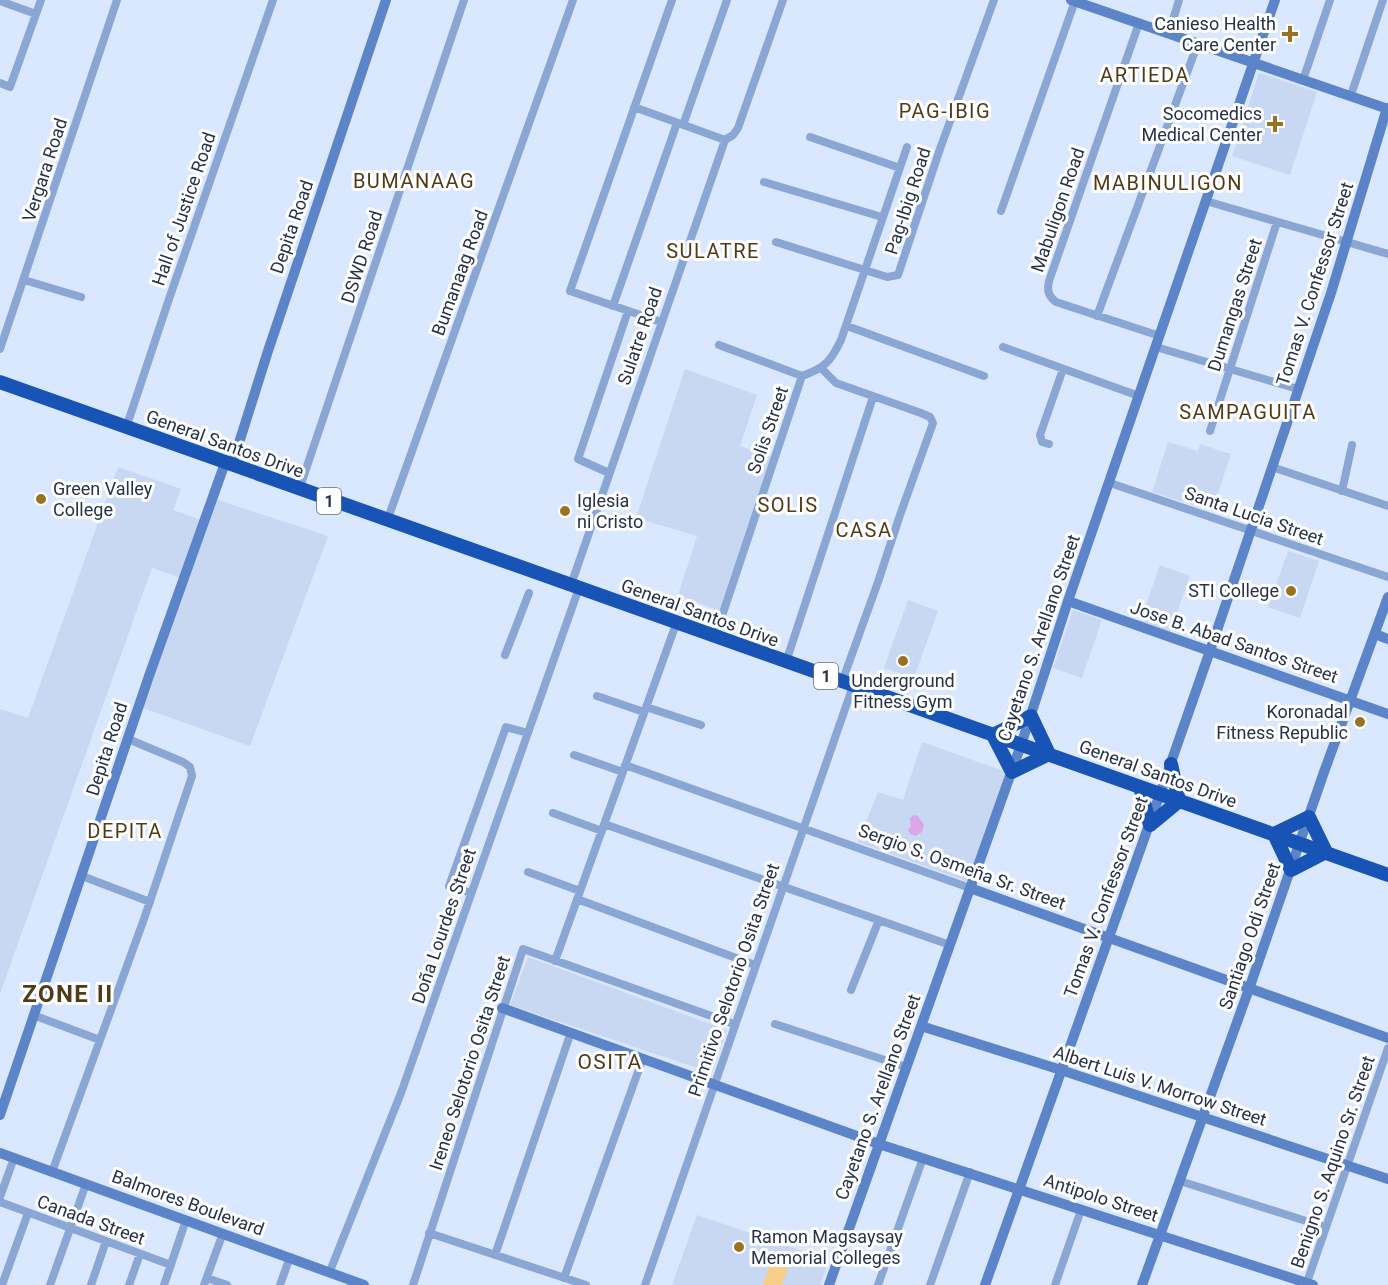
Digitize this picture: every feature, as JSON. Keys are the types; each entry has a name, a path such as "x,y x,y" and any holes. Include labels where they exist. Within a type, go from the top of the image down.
{"highway":[{"name":"General Santos Drive","path":"0,382 1388,875"},
{"path":"1030,716 1049,754 1012,772 993,735 1030,716"},
{"path":"1140,787 1150,825 1179,801 1171,764"},
{"path":"1309,817 1326,852 1291,870 1274,834 1309,817"}],"street":[{"path":"0,83 10,87 41,0"},
{"name":"Vergara Road","path":"0,349 117,0"},
{"name":"Hall of Justice Road","path":"126,428 273,0"},
{"name":"Depita Road","path":"0,1115 128,739 229,464 386,0"},
{"name":"DSWD Road","path":"299,490 464,0"},
{"name":"Bumanaag Road","path":"387,521 573,0"},
{"path":"661,322 570,291 672,0"},
{"path":"613,306 727,0"},
{"name":"Sulatre Road","path":"575,587 609,473 725,140 738,128 783,0"},
{"name":"Pag-Ibig Road","path":"776,242 890,278 900,273 940,149 994,0"},
{"path":"1169,33 1179,0"},
{"name":"Cayetano S. Arellano Street","path":"829,1285 1022,745 1068,601 1275,0"},
{"path":"1303,80 1330,0"},
{"path":"1351,95 1383,0"},
{"path":"0,1 36,14"},
{"path":"1001,211 1073,1 1387,108"},
{"name":"Mabuligon Road","path":"1139,23 1081,187 1048,287 1049,295 1056,302 1097,316 1230,370 1298,389"},
{"path":"1097,316 1198,42"},
{"path":"634,107 725,140"},
{"name":"Tomas V. Confessor Street","path":"985,1285 1171,764 1347,243 1387,108"},
{"path":"810,137 900,168"},
{"path":"786,662 873,397 833,382 821,368 833,357 847,326 907,147"},
{"path":"764,182 882,217"},
{"path":"1206,201 1388,254"},
{"name":"Dumangas Street","path":"1209,431 1277,222"},
{"path":"24,280 81,297"},
{"path":"609,473 578,459 628,311"},
{"path":"847,326 984,376"},
{"path":"719,345 802,376"},
{"path":"1003,347 1139,396"},
{"name":"Solis Street","path":"715,637 802,376 821,368"},
{"path":"1049,444 1042,442 1040,435 1063,369"},
{"name":"Primitivo Selotorio Osita Street","path":"645,1285 803,828 848,684 850,660 932,426 930,417 873,397"},
{"path":"1342,491 1352,445"},
{"path":"1272,467 1388,506"},
{"name":"Santa Lucia Street","path":"1110,483 1388,577"},
{"name":"Doña Lourdes Street","path":"335,1277 528,733 575,587"},
{"path":"505,655 529,593"},
{"name":"Santiago Odi Street","path":"1142,1285 1388,597"},
{"name":"Jose B. Abad Santos Street","path":"1068,601 1388,714"},
{"path":"676,624 555,961 734,1024"},
{"path":"1375,634 1388,639"},
{"path":"597,696 701,725"},
{"path":"471,893 449,886 506,726 528,733"},
{"path":"52,1172 150,902 189,787 192,771 183,762 128,739"},
{"name":"Sergio S. Osmeña Sr. Street","path":"574,755 624,769 803,828 1388,1038"},
{"path":"554,813 783,887 950,945"},
{"path":"528,872 578,895 755,965"},
{"path":"82,876 150,902"},
{"path":"851,990 879,920"},
{"name":"Ireneo Selotorio Osita Street","path":"412,1285 523,949 555,961"},
{"name":"Antipolo Street","path":"502,1008 879,1144 1308,1284"},
{"path":"33,1015 100,1040"},
{"path":"775,1024 906,1067"},
{"name":"Albert Luis V. Morrow Street","path":"921,1026 1388,1179"},
{"path":"495,1255 571,1032"},
{"name":"Benigno S. Aquino Sr. Street","path":"1308,1284 1325,1227 1388,1048"},
{"path":"564,1278 643,1058"},
{"name":"Balmores Boulevard","path":"0,1153 290,1257 335,1277 364,1285"},
{"path":"0,1197 14,1158"},
{"path":"878,1285 923,1158"},
{"path":"930,1285 970,1172"},
{"path":"1180,1180 1325,1227"},
{"path":"50,1285 86,1184"},
{"name":"Canada Street","path":"0,1202 171,1266"},
{"path":"1055,1285 1081,1210"},
{"path":"2,1285 28,1213"},
{"path":"164,1285 186,1220"},
{"path":"223,1233 205,1281 227,1285"},
{"path":"429,1233 586,1285"},
{"path":"91,1285 106,1241"},
{"path":"129,1285 140,1254"},
{"path":"280,1285 290,1257"}],"shaded area":[{"name":"Socomedics Medical Center","path":"1259,73 1317,92 1290,175 1232,156"},
{"path":"685,369 757,395 740,446 773,457 720,611 678,595 697,536 636,518"},
{"path":"1168,442 1198,451 1200,444 1231,454 1212,511 1152,492"},
{"path":"118,467 181,489 173,510 202,520 181,578 152,568 0,994 0,709 28,718"},
{"path":"215,499 328,536 250,746 140,707"},
{"name":"STI College","path":"1288,551 1319,561 1300,618 1268,607"},
{"path":"1160,565 1190,576 1170,632 1140,621"},
{"path":"908,600 938,611 914,678 884,668"},
{"path":"1073,610 1102,620 1082,678 1053,668"},
{"path":"922,742 1007,772 968,882 858,842 878,792 903,800"},
{"path":"914,815 918,816 924,825 922,832 915,836 908,830 911,826 910,818"},
{"path":"528,957 727,1030 712,1073 510,1005"},
{"name":"Ramon Magsaysay Memorial Colleges","path":"697,1215 829,1260 820,1285 672,1285"},
{"path":"772,1259 789,1265 782,1285 763,1285"}],"place":[{"name":"Canieso Health Care Center","path":"1290,34"},
{"name":"Socomedics Medical Center","path":"1275,124"},
{"name":"Green Valley College","path":"41,499"},
{"name":"Iglesia ni Cristo","path":"565,511"},
{"name":"STI College","path":"1291,591"},
{"name":"Underground Fitness Gym","path":"903,661"},
{"name":"Koronadal Fitness Republic","path":"1360,722"},
{"name":"Ramon Magsaysay Memorial Colleges","path":"739,1247"}],"district":[{"name":"ARTIEDA","path":"1145,75"},
{"name":"PAG-IBIG","path":"945,111"},
{"name":"BUMANAAG","path":"414,181"},
{"name":"MABINULIGON","path":"1168,183"},
{"name":"SULATRE","path":"713,251"},
{"name":"SAMPAGUITA","path":"1248,412"},
{"name":"SOLIS","path":"788,505"},
{"name":"CASA","path":"864,530"},
{"name":"DEPITA","path":"125,831"},
{"name":"ZONE II","path":"68,994"},
{"name":"OSITA","path":"610,1062"}]}
